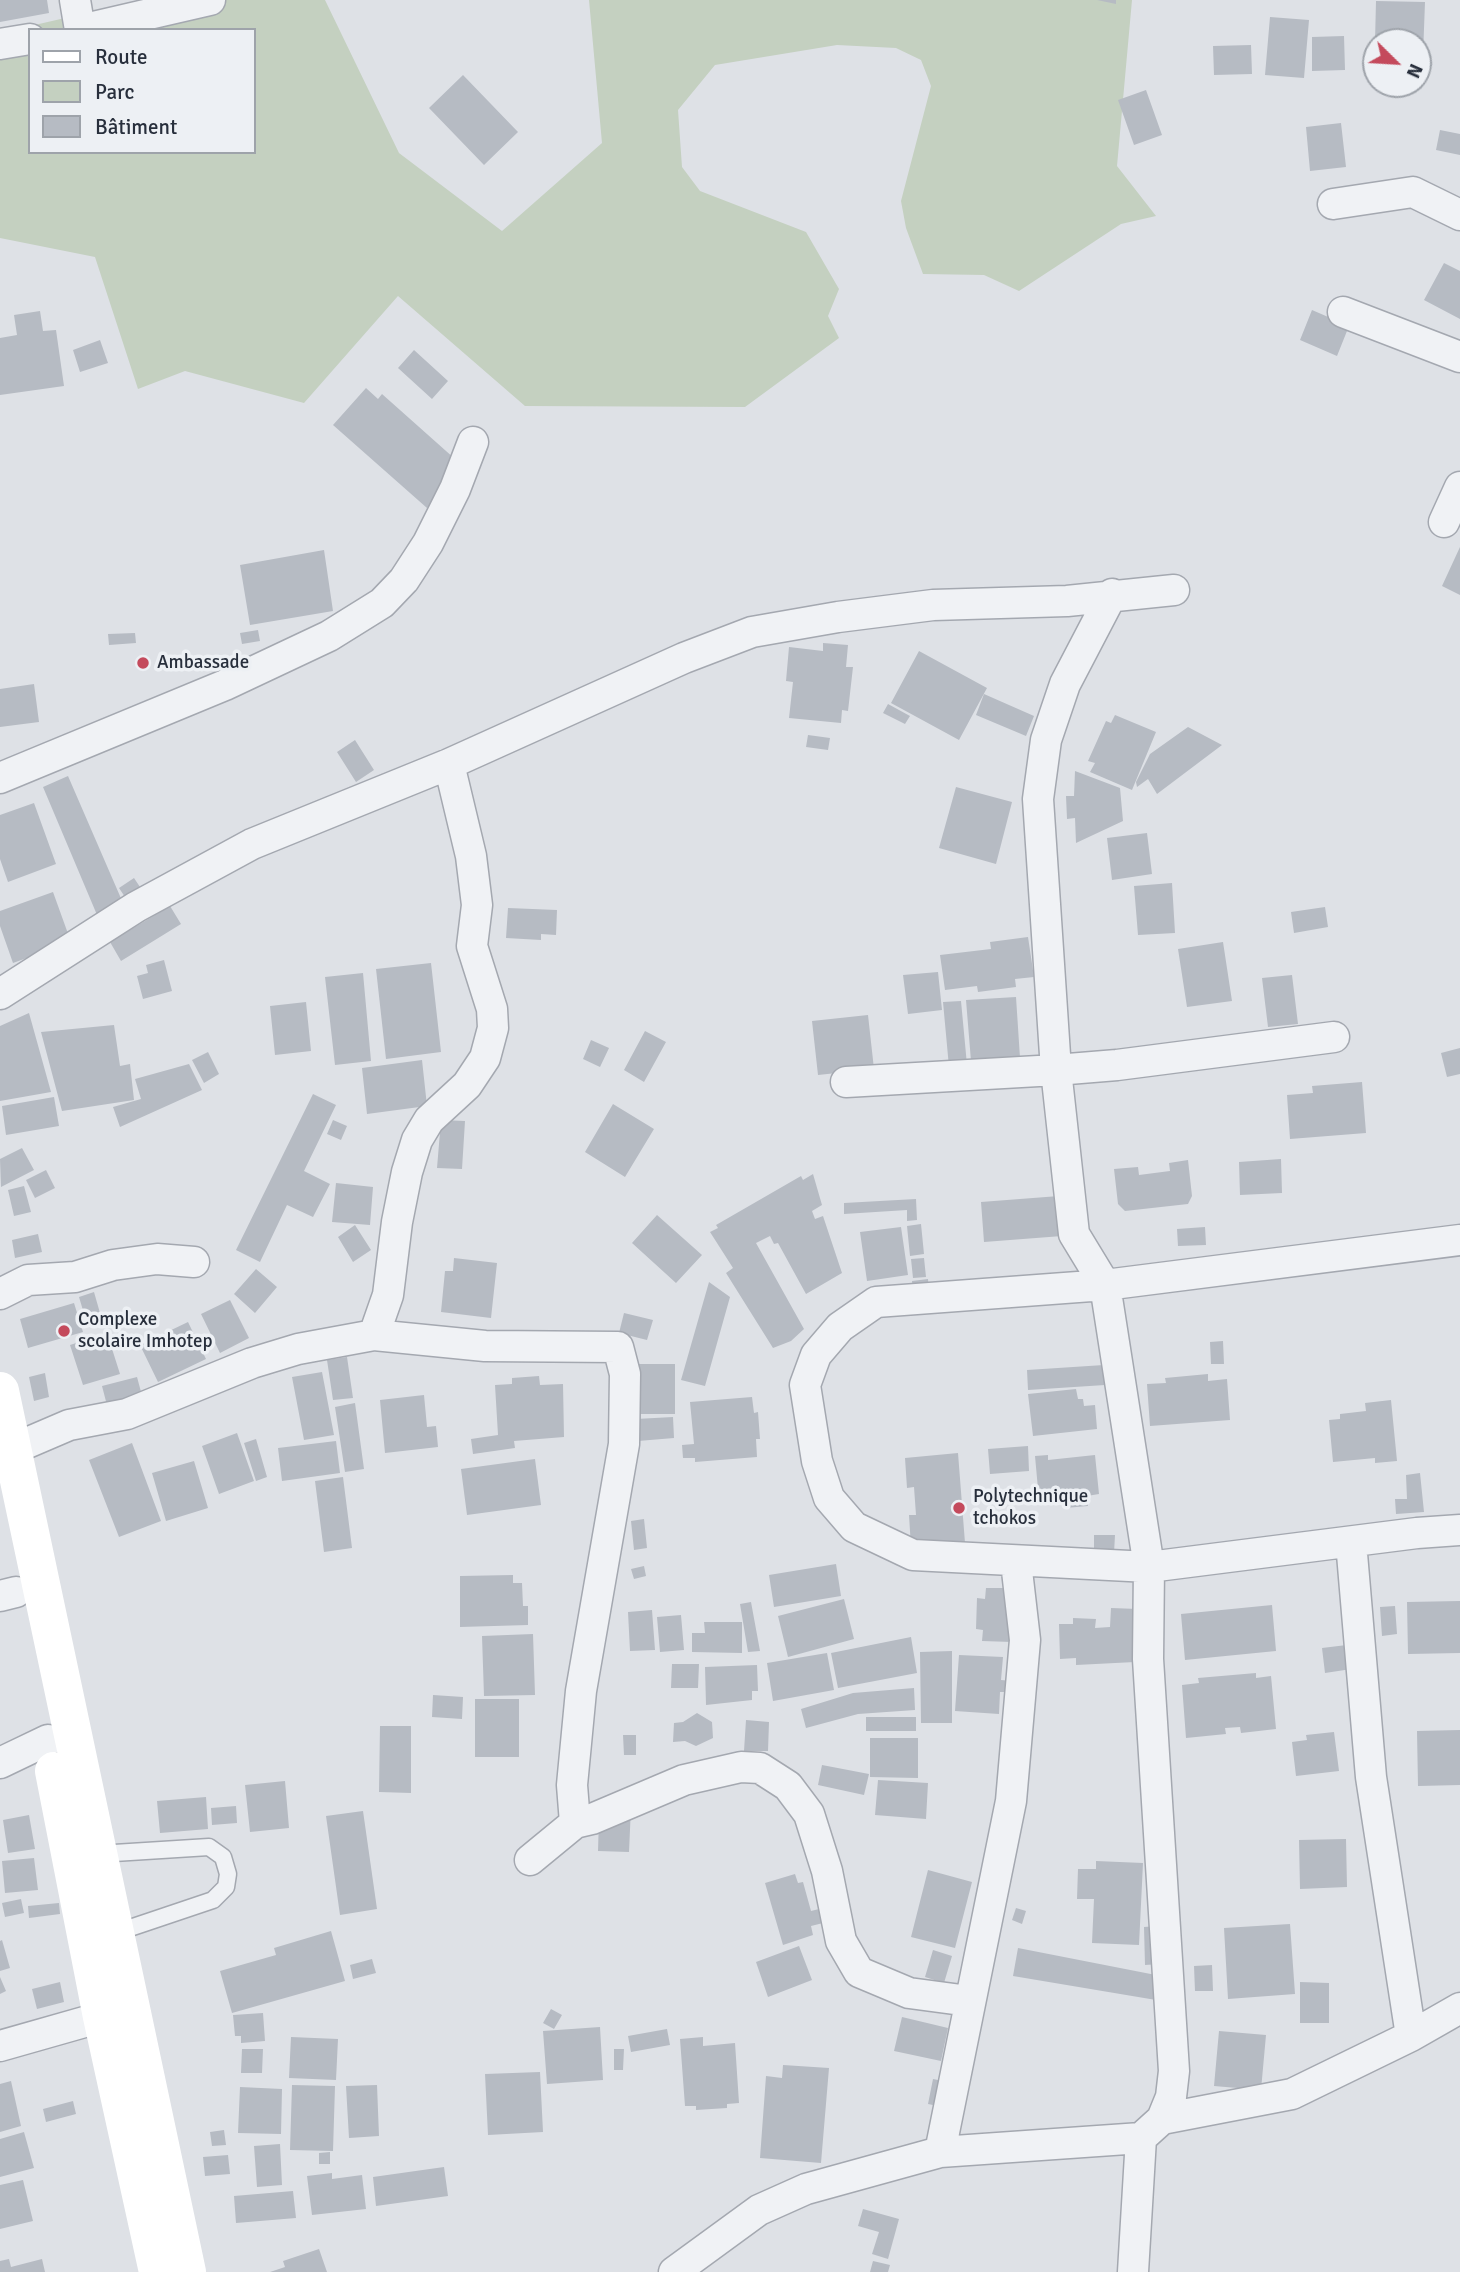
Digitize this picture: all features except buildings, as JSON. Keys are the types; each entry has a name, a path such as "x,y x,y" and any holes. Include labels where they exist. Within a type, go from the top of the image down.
{"main road":[{"path":"0,1391 187,2272"},
{"path":"0,1519 8,1594 48,1740 102,2017 158,2272"}],"street":[{"path":"75,0 80,28"},
{"path":"89,28 210,0"},
{"path":"0,44 28,39"},
{"path":"1333,204 1413,192 1460,215"},
{"path":"1343,312 1460,357"},
{"path":"0,778 225,685 329,636 382,603 404,580 428,543 456,489 473,442"},
{"path":"1444,522 1460,487"},
{"path":"0,994 136,907 252,844 450,764 684,658 752,632 838,617 933,605 1055,601 1174,590"},
{"path":"1112,594 1061,695 1045,740 1038,799 1056,1070 1074,1234 1105,1285 1149,1567 1147,1658 1174,2071 1171,2097 1152,2128 1133,2272"},
{"path":"374,1335 388,1295 397,1222 407,1172 417,1140 429,1121 467,1085 485,1058 493,1028 492,1009 472,946 476,893 471,856 450,764"},
{"path":"846,1082 1116,1065 1334,1037"},
{"path":"1460,1240 1105,1285 876,1302 840,1327 816,1355 805,1385 817,1461 829,1498 854,1527 914,1555 1149,1567 1460,1530"},
{"path":"0,1294 28,1280 75,1277 113,1265 157,1259 194,1262"},
{"path":"13,1449 69,1425 127,1414 252,1363 298,1349 374,1335 485,1346 618,1347 625,1374 624,1444 581,1690 572,1785 575,1822"},
{"path":"1351,1542 1371,1777 1411,2036"},
{"path":"940,2152 999,1865 1018,1734 1025,1640 1016,1562"},
{"path":"0,1763 48,1740"},
{"path":"530,1860 575,1822 592,1819 684,1780 741,1767 760,1768 788,1786 809,1814 827,1871 841,1941 859,1972 909,1993 969,2001"},
{"path":"674,2272 759,2210 806,2189 940,2152 1152,2128 1292,2094 1411,2036 1460,2008"},
{"path":"0,2046 102,2017"}],"lane":[{"path":"98,1854 209,1847 223,1857 228,1874 226,1887 213,1900 115,1933"}],"green space":[{"path":"143,0 325,0 399,153 502,231 602,143 589,0 1132,0 1117,166 1156,216 1121,224 1019,291 984,275 923,274 906,228 901,201 931,86 921,60 896,48 837,45 715,65 678,110 682,167 700,191 806,232 839,289 828,316 839,338 745,407 525,406 398,296 304,403 185,371 138,389 95,257 0,238 0,33"}],"place":[{"name":"Ambassade","path":"143,663"},
{"name":"Complexe scolaire Imhotep","path":"64,1331"},
{"name":"Polytechnique tchokos","path":"959,1508"}]}
